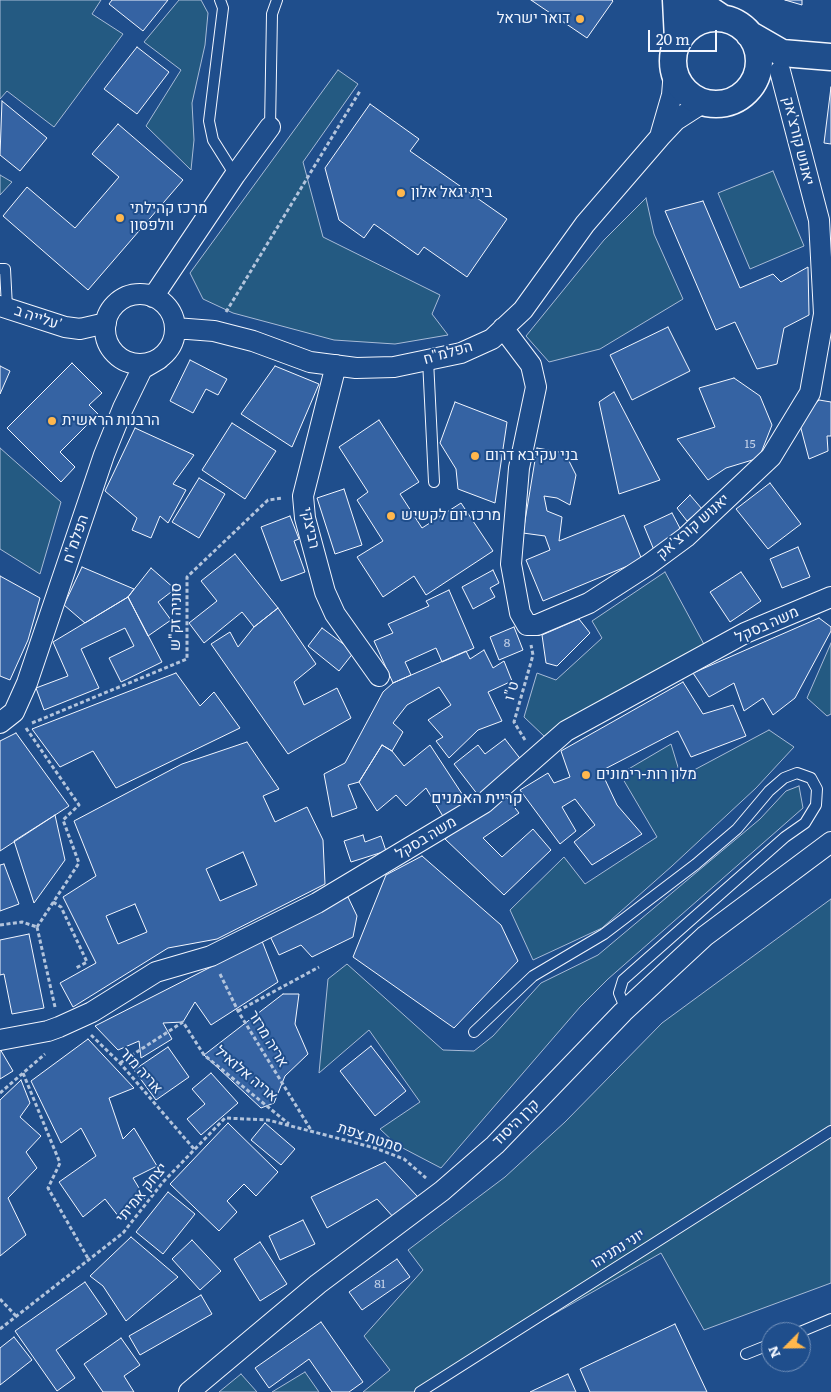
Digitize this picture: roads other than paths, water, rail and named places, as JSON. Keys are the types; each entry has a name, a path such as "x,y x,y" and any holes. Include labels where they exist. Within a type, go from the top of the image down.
{"street":[{"path":"676,0 678,40"},
{"path":"694,0 722,18 742,26 749,34 756,46 759,59 757,73 751,86"},
{"path":"722,18 709,18 696,22 678,40 673,55 674,71 680,85 690,96 704,102 717,104 730,101 742,95 751,86 780,71 822,57"},
{"path":"749,34 782,53 822,57"},
{"name":"הפלמ\"ח","path":"660,137 672,95 674,71"},
{"name":"יאנוש קורצ'אק","path":"504,328 531,365 536,387 519,468 510,564 520,613 527,625 537,625 589,603 648,565 686,537 771,457 810,392 824,314 818,220 780,71"},
{"name":"הפלמ\"ח","path":"175,328 214,331 252,341 310,362 356,368 394,367 461,353 492,339 523,310 585,224 660,137 676,120 704,102"},
{"path":"153,297 235,175 270,127"},
{"path":"143,295 153,297 169,310 175,328 171,346 159,359 148,363 137,364 121,358 110,345 106,335 106,323 109,313 123,299 143,295"},
{"name":"עלייה ב'","path":"3,306 64,327 80,329 106,323"},
{"name":"הפלמ\"ח","path":"0,723 14,712 27,683 104,455 123,408 142,369 159,359"},
{"name":"רביצקי","path":"336,365 303,496 305,518 325,592 335,614 379,676"},
{"name":"משה בסקל","path":"0,1040 48,1032 92,1012 156,972 211,956 317,904 484,802 566,731 728,642 831,596"},
{"name":"קרן היסוד","path":"188,1392 318,1284 442,1191 495,1145 626,1010 705,936 831,842"}],"lane":[{"path":"220,0 224,8 209,121 213,140 235,175"},
{"path":"270,127 272,14 277,0"},
{"path":"0,268 5,269 3,306"},
{"path":"428,360 434,482"},
{"path":"474,1032 532,976 604,934 696,864 737,829 769,791 784,778 797,773 811,778 817,789 816,805 805,823 785,837 623,980 619,993 626,1010"},
{"name":"יוני נתניהו","path":"420,1392 831,1130"},
{"path":"811,1328 831,1320"},
{"path":"746,1354 761,1348"}],"place":[{"name":"דואר ישראל","path":"580,19"},
{"name":"בית יגאל אלון","path":"401,193"},
{"name":"מרכז קהילתי וולפסון","path":"120,218"},
{"name":"הרבנות הראשית","path":"52,421"},
{"name":"בני עקיבא דרום","path":"475,456"},
{"name":"מרכז יום לקשיש","path":"391,516"},
{"name":"מלון רות-רימונים","path":"586,775"}],"district":[{"name":"קריית האמנים","path":"477,798"}]}
